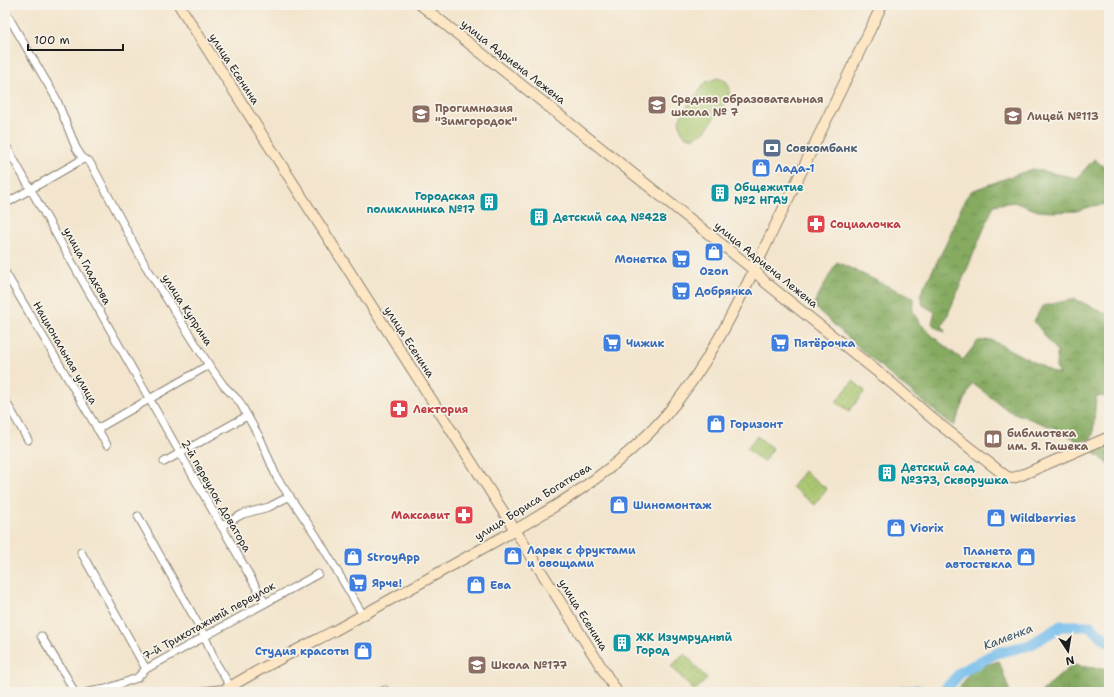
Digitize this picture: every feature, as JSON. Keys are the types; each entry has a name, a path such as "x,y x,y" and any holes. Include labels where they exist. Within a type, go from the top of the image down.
{"street":[{"name":"улица Есенина","path":"179,5 617,692"},
{"name":"улица Адриена Лежена","path":"421,5 754,270 765,282 894,385 934,420 1007,476 1012,478 1024,474 1109,436"},
{"name":"улица Бориса Богаткова","path":"206,692 228,690 515,530 567,498 605,472 636,445 664,417 689,386 709,356 754,270 882,5"},
{"name":"улица Куприна","path":"5,11 56,98 76,148 83,159 89,162 95,171 144,265 209,365 224,386 239,401 261,440 277,478 318,537 363,615"},
{"name":"улица Гладкова","path":"5,144 149,399"},
{"path":"5,204 83,159"},
{"name":"Национальная улица","path":"5,272 107,445"},
{"path":"97,429 209,365"},
{"name":"2-й переулок Доватора","path":"149,399 265,603"},
{"path":"5,400 28,440"},
{"path":"164,462 247,416"},
{"path":"221,526 243,514 269,507 290,496"},
{"path":"138,516 205,637 228,690"},
{"path":"81,552 146,669"},
{"name":"7-й Трикотажный переулок","path":"88,692 106,689 137,678 146,669 318,574"},
{"path":"41,636 66,676 74,692"}],"green space":[{"path":"718,78 726,81 730,89 729,97 706,130 695,137 686,137 681,130 679,120 706,82"},
{"path":"1094,159 1109,171 1109,204 1093,206 1077,211 1054,212 1038,211 1014,202 994,205 946,319 942,325 945,332 935,327 932,323 935,312 923,305 920,295 946,244 965,199 971,191 1032,169 1077,178"},
{"path":"837,262 913,298 913,310 921,324 935,338 963,360 978,341 991,340 1059,375 1056,367 1057,352 1034,321 1042,306 1075,299 1109,315 1109,397 1096,396 1093,434 1091,439 1079,442 1062,431 1009,411 972,383 954,426 882,368 813,305"},
{"path":"853,381 865,391 849,411 836,402"},
{"path":"757,436 773,449 763,462 747,449"},
{"path":"1109,441 1109,464 1091,450"},
{"path":"804,471 827,489 815,505 792,487"},
{"path":"685,654 707,679 694,691 671,666"},
{"path":"999,661 1010,692 956,692 973,669"},
{"path":"1072,665 1109,670 1109,692 1041,692"}],"waterway":[{"name":"Каменка","path":"943,692 961,672 996,653 1030,645 1061,626 1090,626 1109,642"},
{"name":"Каменка","path":"901,692 917,690 920,692"}],"place":[{"name":"Средняя образовательная школа № 7","path":"657,105"},
{"name":"Прогимназия \"Зимгородок\"","path":"421,114"},
{"name":"Лицей №113","path":"1013,116"},
{"name":"Совкомбанк","path":"772,148"},
{"name":"Лада-1","path":"761,168"},
{"name":"Общежитие №2 НГАУ","path":"720,193"},
{"name":"Городская поликлиника №17","path":"489,202"},
{"name":"Детский сад №428","path":"539,217"},
{"name":"Социалочка","path":"816,224"},
{"name":"Ozon","path":"714,252"},
{"name":"Монетка","path":"681,259"},
{"name":"Добрянка","path":"681,291"},
{"name":"Чижик","path":"612,343"},
{"name":"Пятёрочка","path":"780,343"},
{"name":"Лектория","path":"399,409"},
{"name":"Горизонт","path":"716,424"},
{"name":"библиотека им. Я. Гашека","path":"993,439"},
{"name":"Детский сад №373, Скворушка","path":"887,473"},
{"name":"Шиномонтаж","path":"619,505"},
{"name":"Максавит","path":"464,515"},
{"name":"Wildberries","path":"996,518"},
{"name":"Viorix","path":"896,528"},
{"name":"Ларек с фруктами и овощами","path":"513,556"},
{"name":"StroyApp","path":"353,557"},
{"name":"Планета автостекла","path":"1026,557"},
{"name":"Ярче!","path":"358,583"},
{"name":"Ева","path":"476,585"},
{"name":"ЖК Изумрудный Город","path":"622,643"},
{"name":"Студия красоты","path":"363,651"},
{"name":"Школа №177","path":"477,665"}]}
